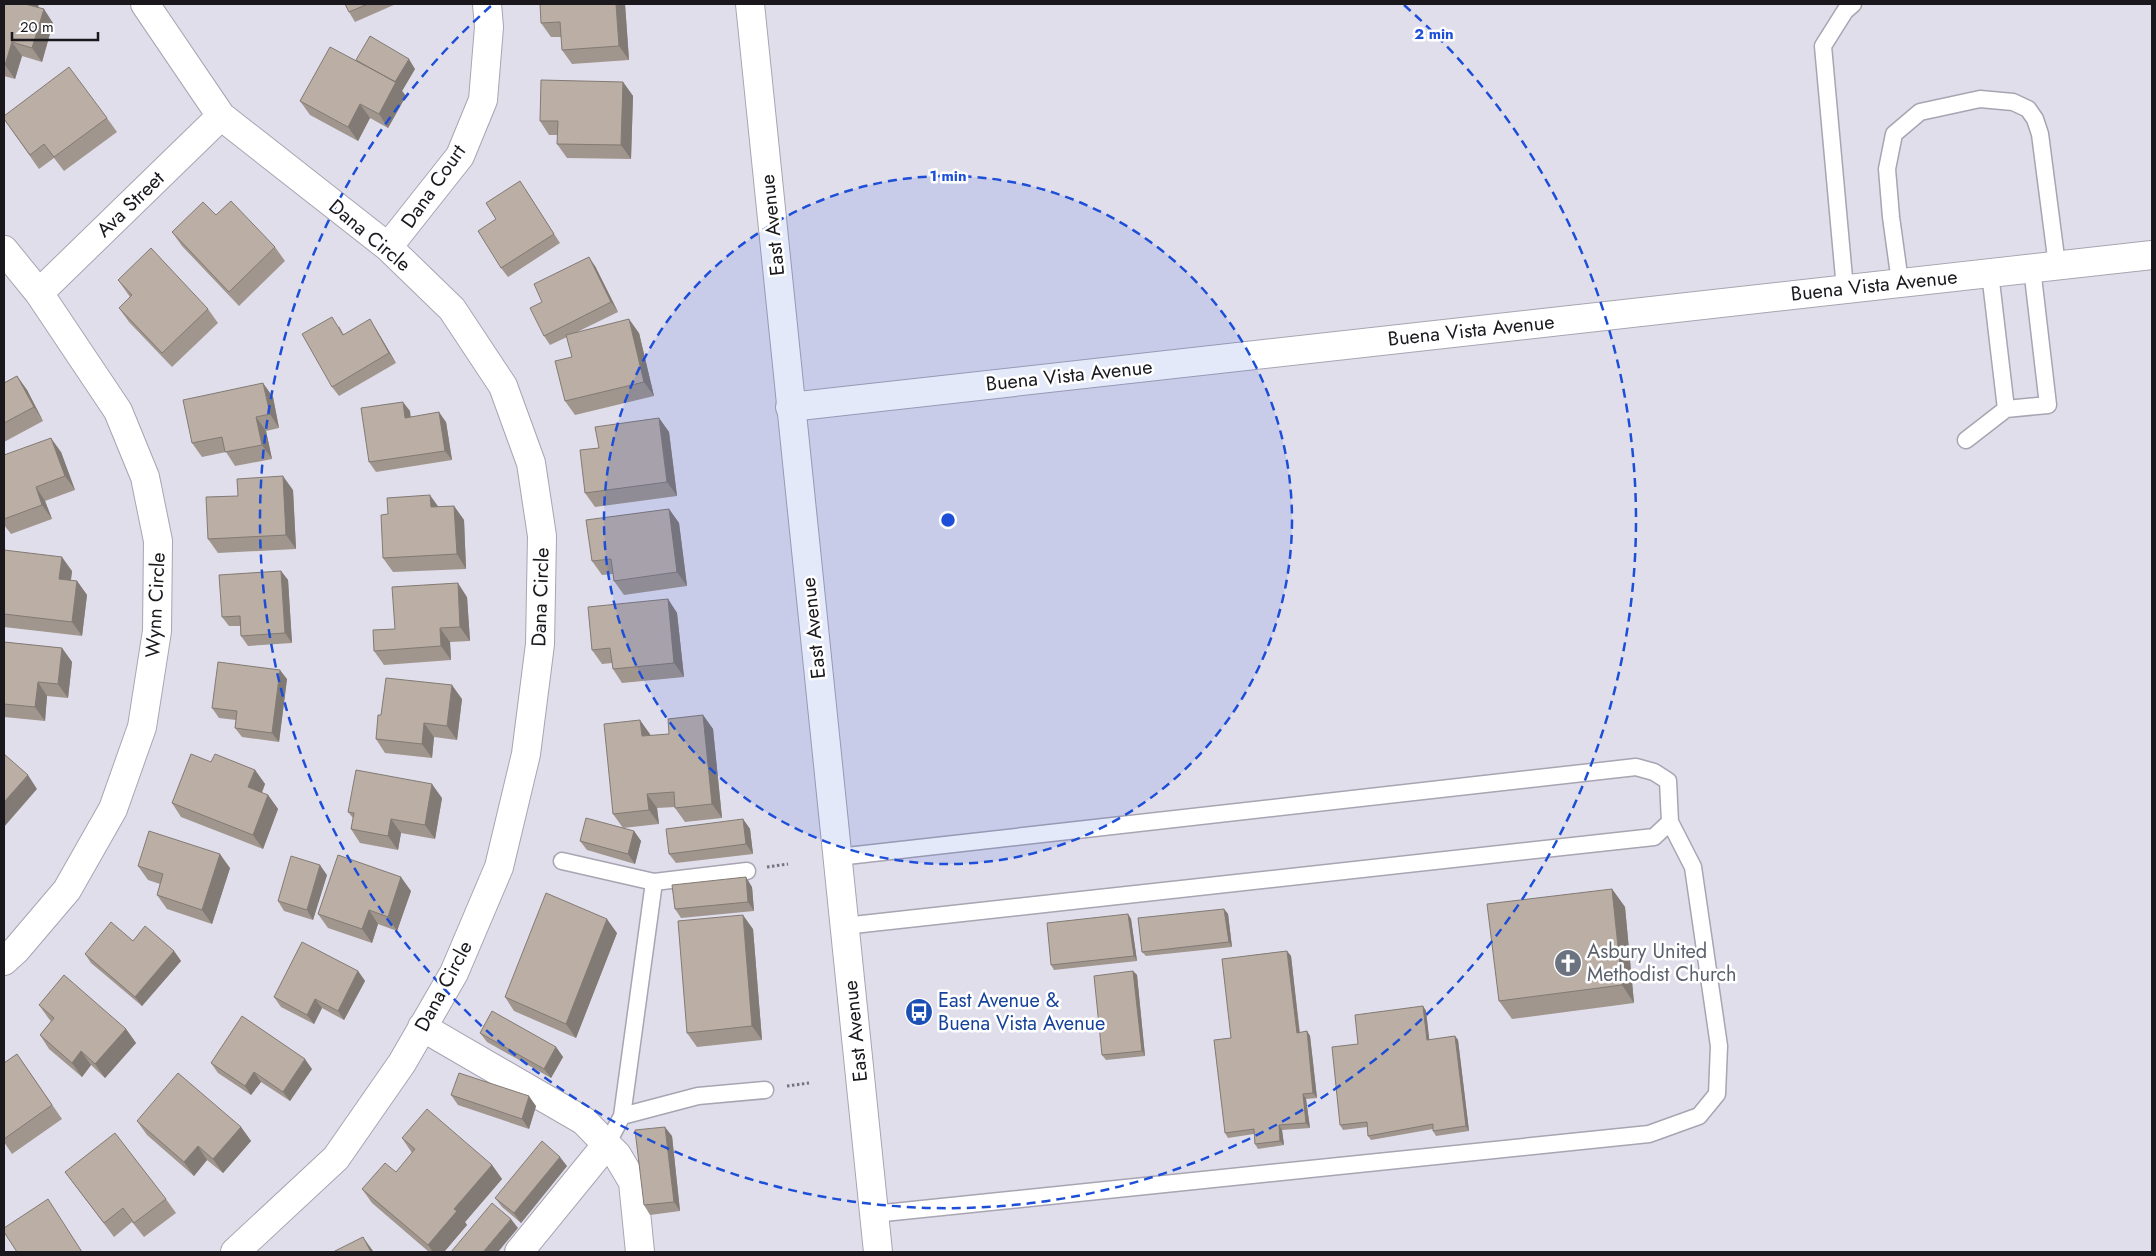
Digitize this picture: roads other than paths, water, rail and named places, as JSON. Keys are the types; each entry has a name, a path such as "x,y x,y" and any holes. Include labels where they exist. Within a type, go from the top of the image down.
{"street":[{"name":"Dana Circle","path":"145,4 220,116 388,248 452,309 503,386 531,462 542,536 540,644 526,754 499,867 454,974 402,1062 336,1158 235,1252"},
{"name":"Dana Court","path":"388,248 460,156 483,100 489,27 487,4"},
{"name":"East Avenue","path":"750,4 878,1252"},
{"name":"Ava Street","path":"39,293 220,116"},
{"name":"Wynn Circle","path":"4,250 39,293 118,411 145,477 158,541 157,631 142,727 113,809 67,890 16,950 4,961"},
{"name":"Buena Vista Avenue","path":"790,407 2152,254"},
{"path":"422,1027 584,1121 607,1144 633,1182 640,1252"},
{"path":"519,1252 607,1144"}],"lane":[{"path":"1845,288 1823,46 1844,11 1852,4"},
{"path":"1900,282 1891,217 1887,169 1894,134 1920,112 1980,99 2013,102 2028,109 2035,119 2040,134 2048,405 2006,409 1966,440"},
{"path":"1990,272 2006,409"},
{"path":"838,857 1636,767 1654,772 1668,781 1670,822 1693,866 1719,1046 1718,1094 1699,1116 1649,1134 874,1214"},
{"path":"844,926 1654,837 1670,822"},
{"path":"562,861 654,882 747,871"},
{"path":"607,1144 622,1116 654,882"},
{"path":"622,1116 698,1096 764,1090"}],"place":[{"name":"Asbury United Methodist Church","path":"1568,963"},
{"name":"East Avenue & Buena Vista Avenue","path":"919,1012"}]}
